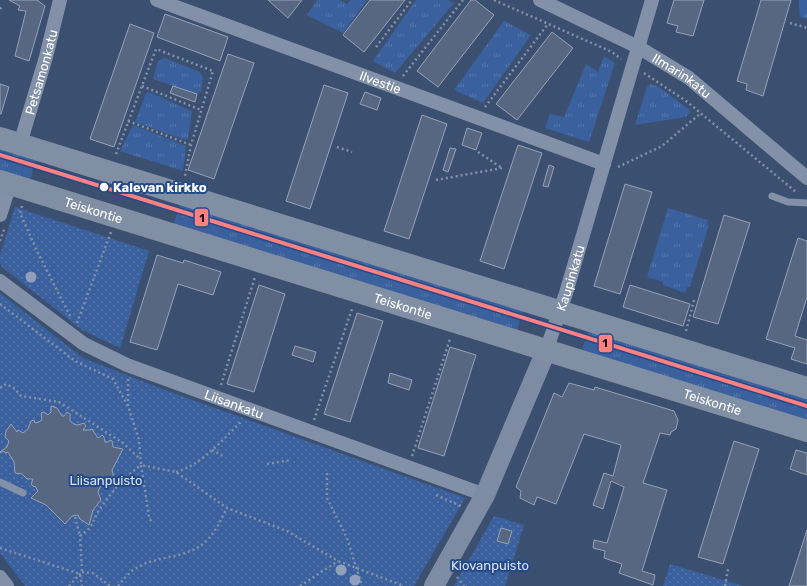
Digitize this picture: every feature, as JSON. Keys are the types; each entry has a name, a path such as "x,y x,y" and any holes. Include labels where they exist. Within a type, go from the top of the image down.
{"main road":[{"path":"10,141 807,388"},
{"name":"Teiskontie","path":"17,194 546,351 807,431"}],"street":[{"name":"Petsamonkatu","path":"10,141 46,57 60,0"},
{"name":"Ilvestie","path":"157,0 604,164"},
{"name":"Ilmarinkatu","path":"540,0 653,54 704,89 807,178"},
{"name":"Kaupinkatu","path":"434,586 485,495 546,351 560,311 652,0"},
{"path":"0,215 17,194"},
{"name":"Liisankatu","path":"0,281 84,344 127,365 485,495"},
{"path":"0,577 6,586"}],"lane":[{"path":"772,196 788,202 807,203"},
{"path":"0,482 23,493"}],"path":[{"path":"376,47 412,0"},
{"path":"394,87 463,0"},
{"path":"494,0 612,52"},
{"path":"0,9 3,5"},
{"path":"790,23 807,28"},
{"path":"478,117 548,24"},
{"path":"116,154 156,48 213,71 191,145 184,176"},
{"path":"647,75 669,88 701,113 801,196"},
{"path":"142,86 201,110"},
{"path":"618,167 662,146 701,113"},
{"path":"128,121 191,145"},
{"path":"337,147 352,152"},
{"path":"436,180 502,168 478,152"},
{"path":"17,194 20,213 37,252 76,327 111,232"},
{"path":"220,387 255,276"},
{"path":"686,331 694,300"},
{"path":"0,304 75,361 114,379 128,406 139,440 140,459 148,517 152,524"},
{"path":"314,422 353,306"},
{"path":"412,458 451,336"},
{"path":"0,388 6,384 14,388 22,396 59,402 122,444 140,459"},
{"path":"176,472 190,468 212,450 252,410"},
{"path":"212,450 223,456"},
{"path":"267,464 291,460"},
{"path":"80,536 91,529 101,508 124,478 141,465 176,472 227,508 287,531 338,561 404,586"},
{"path":"327,473 327,498 347,538 358,568 362,586"},
{"path":"436,495 467,508"},
{"path":"118,586 130,572 138,566 174,557 206,542 213,534 227,508"},
{"path":"75,517 80,536 82,586"},
{"path":"0,548 81,573 93,574 110,586"},
{"path":"300,586 338,561"},
{"path":"725,586 728,569"},
{"path":"69,586 81,573"},
{"path":"457,576 464,586"}],"green space":[{"path":"317,0 339,0 347,4 351,0 367,0 343,33 307,15"},
{"path":"416,0 447,0 454,3 395,73 373,61"},
{"path":"799,0 807,0 807,19 800,17"},
{"path":"504,21 531,35 483,103 454,90"},
{"path":"604,56 615,63 589,142 545,128 550,114 564,117 586,64 598,72"},
{"path":"165,58 200,72 203,78 201,92 197,94 153,79 158,61"},
{"path":"651,84 659,87 691,111 686,117 635,125 647,87"},
{"path":"149,92 192,111 188,139 185,140 135,122 146,93"},
{"path":"133,125 186,146 183,171 120,151"},
{"path":"0,146 36,158 30,181 0,172"},
{"path":"181,201 523,307 517,332 173,226"},
{"path":"15,207 149,251 120,348 82,330 2,267 0,263 0,255"},
{"path":"668,208 708,220 707,225 709,225 690,287 687,287 685,293 663,285 663,282 647,277"},
{"name":"Liisanpuisto","path":"0,293 83,358 165,390 465,498 414,586 25,586 0,553"},
{"path":"589,328 807,396 807,422 581,354"},
{"name":"Kiovanpuisto","path":"494,516 524,525 505,586 454,586"},
{"path":"670,564 743,586 663,586"}],"building":[{"path":"9,0 37,0 45,6 29,61 15,56 26,11 18,10 20,6"},
{"path":"268,0 302,0 288,18"},
{"path":"370,0 405,0 364,52 343,35"},
{"path":"471,0 475,0 494,15 438,87 417,71"},
{"path":"674,0 704,0 693,36 676,32 678,26 667,23"},
{"path":"761,0 791,0 763,96 746,90 747,84 737,81"},
{"path":"165,14 228,37 220,61 157,37"},
{"path":"130,24 154,33 114,147 90,139"},
{"path":"552,32 573,48 517,120 496,104"},
{"path":"228,54 254,63 214,179 188,170"},
{"path":"0,84 9,87 1,114 0,114"},
{"path":"324,85 348,93 310,209 286,201"},
{"path":"173,86 197,94 195,102 170,93"},
{"path":"365,92 381,98 377,110 360,104"},
{"path":"422,115 447,124 409,239 384,231"},
{"path":"467,128 482,133 476,150 462,145"},
{"path":"518,145 542,153 504,269 480,261"},
{"path":"450,148 456,149 448,172 443,170"},
{"path":"549,165 554,167 548,187 543,186"},
{"path":"625,184 652,192 620,294 594,286"},
{"path":"724,215 750,223 718,324 693,317"},
{"path":"798,238 807,241 807,297 795,336 807,340 807,364 791,359 795,348 766,339"},
{"path":"157,255 183,263 184,260 221,272 213,295 178,284 157,350 130,342"},
{"path":"259,285 285,294 254,392 227,384"},
{"path":"630,285 690,304 683,326 623,307"},
{"path":"357,313 383,321 350,422 324,414"},
{"path":"295,346 316,352 313,362 292,355"},
{"path":"450,347 476,355 444,456 418,448"},
{"path":"390,373 412,380 409,390 388,383"},
{"path":"569,383 594,390 595,387 674,411 678,420 676,429 671,432 670,435 660,433 643,483 667,490 642,571 655,575 653,585 619,573 622,564 604,558 605,551 593,548 594,540 607,543 624,487 611,481 603,509 593,505 604,473 613,476 621,445 584,434 556,504 537,497 534,505 520,498 521,491 516,487 554,393 562,397"},
{"path":"51,406 57,408 62,416 64,416 67,412 70,414 70,421 74,424 78,425 84,423 86,426 83,430 92,429 98,438 102,435 105,442 110,440 112,441 113,447 123,449 112,470 114,479 100,487 98,492 101,500 93,510 89,525 80,519 78,515 72,516 65,524 46,505 31,498 38,491 35,486 34,487 31,484 33,479 27,479 22,474 15,473 14,462 8,452 5,453 4,451 0,453 7,447 9,441 5,437 6,431 11,424 17,432 18,430 23,433 28,429 31,421 34,420 35,423 42,420 41,413 44,412 48,415 51,412"},
{"path":"734,441 759,449 723,564 698,557"},
{"path":"796,450 807,453 807,475 790,469"},
{"path":"501,528 512,531 508,544 497,541"},
{"path":"807,530 807,586 789,586"}],"transit line":[{"name":"1","path":"0,155 807,406"}],"place":[{"name":"Kalevan kirkko","path":"104,187"}]}
